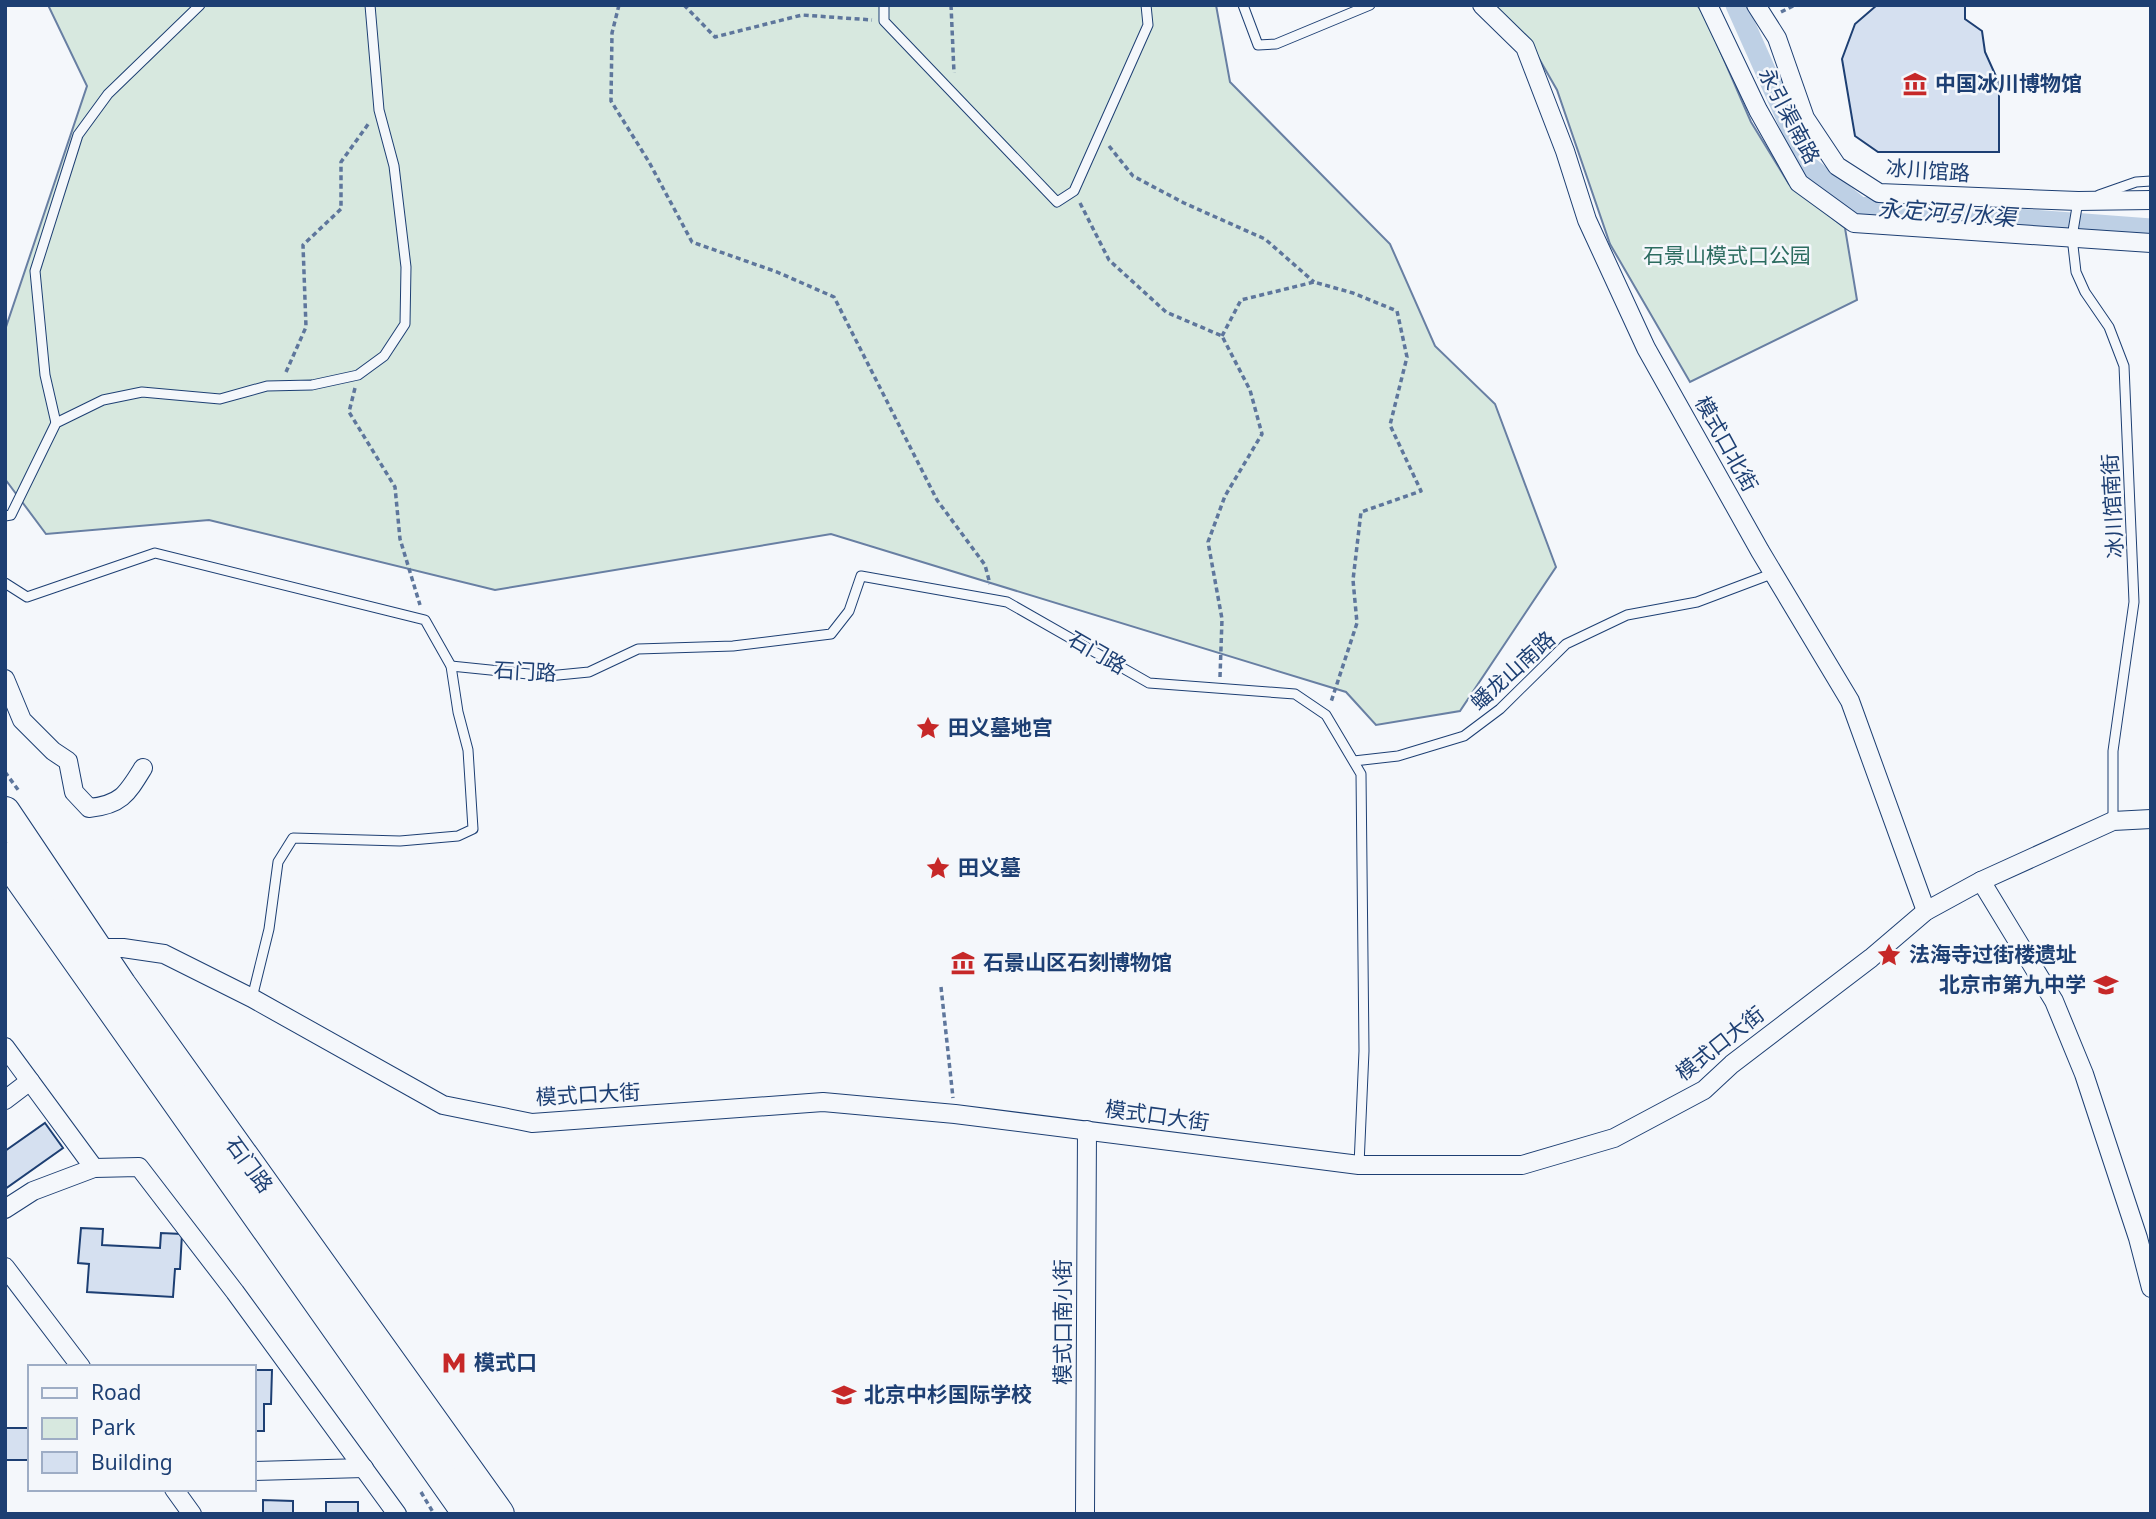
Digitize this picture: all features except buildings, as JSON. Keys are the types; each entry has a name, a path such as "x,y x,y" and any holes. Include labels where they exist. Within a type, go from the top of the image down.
{"highway":[{"name":"石门路","path":"5,812 121,985 499,1514"},
{"name":"石门路","path":"5,857 468,1514"}],"street":[{"name":"模式口北街","path":"1482,5 1525,47 1565,151 1587,220 1646,348 1850,701 1926,911"},
{"name":"永引渠南路","path":"1708,5 1758,110 1799,184 1854,223 2151,243"},
{"name":"冰川馆路","path":"1756,5 1777,38 1805,118 1837,166 1879,192 2078,201 2151,200"},
{"path":"5,679 22,720 53,751 68,761 74,792 89,808 109,806 127,793 143,768"},
{"name":"模式口大街","path":"98,948 123,948 164,954 252,998 443,1105 532,1122 822,1102 955,1114 1359,1165 1522,1165 1614,1138 1704,1090 1732,1063 1871,958 1926,911 1981,881 2113,821 2151,819"},
{"path":"1981,881 2054,1001 2084,1074 2148,1265 2151,1288"},
{"path":"5,1047 94,1168"},
{"path":"5,1100 30,1081"},
{"name":"模式口南小街","path":"1085,1514 1087,1130"},
{"path":"5,1209 33,1191 94,1168 139,1167 235,1292 397,1514"},
{"path":"5,1267 79,1365"},
{"path":"256,1471 364,1468"},
{"path":"175,1491 192,1514"}],"lane":[{"path":"57,423 45,375 35,271 78,135 108,94 200,5"},
{"path":"5,516 11,515 57,423 103,400 142,392 220,399 267,386 312,385 358,375 384,356 405,324 405,254 394,166 379,110 370,5"},
{"path":"884,5 884,21 1057,202 1074,191 1148,25 1146,5"},
{"path":"1243,5 1258,46 1276,44 1370,5"},
{"path":"2078,201 2136,182 2151,181"},
{"name":"冰川馆南街","path":"2078,201 2072,237 2076,272 2085,292 2109,327 2124,366 2134,602 2113,751 2113,821"},
{"path":"5,583 27,597 155,553 425,620 451,666 458,712 468,750 473,829 458,836 400,841 293,838 278,862 269,929 252,998"},
{"name":"蟠龙山南路","path":"1354,761 1398,756 1464,736 1500,709 1566,644 1626,615 1697,602 1774,573"},
{"name":"石门路","path":"451,666 548,676 589,672 638,649 733,646 831,634 849,611 861,576 1007,602 1149,683 1295,694 1326,715 1361,774 1364,1051 1359,1165"}],"path":[{"path":"619,5 612,33 611,100 649,162 692,242 777,272 834,297 937,500 985,565 994,600"},
{"path":"684,5 715,37 802,15 884,21"},
{"path":"951,5 955,95"},
{"path":"279,386 306,327 303,245 341,209 341,162 379,110"},
{"path":"1099,135 1133,176 1184,203 1265,239 1314,282 1353,293 1397,311 1407,357 1391,425 1421,491 1360,512 1353,580 1357,623 1326,715"},
{"path":"1074,191 1108,260 1166,312 1222,337 1250,390 1262,434 1225,496 1208,542 1222,619 1220,688"},
{"path":"1222,337 1241,300 1314,282"},
{"path":"358,375 349,412 395,487 400,539 425,620"},
{"path":"941,987 955,1114"}],"green space":[{"path":"48,5 1216,5 1230,82 1390,244 1435,346 1495,404 1556,567 1460,711 1376,725 1346,692 831,534 495,590 209,520 46,534 5,479 5,330 87,86"},
{"name":"石景山模式口公园","path":"1492,5 1697,5 1705,16 1751,122 1789,184 1845,228 1857,300 1690,382 1610,244 1557,90 1529,41"}],"waterway":[{"name":"永定河引水渠","path":"1736,5 1808,166 1859,207 2151,229"}],"place":[{"name":"中国冰川博物馆","path":"1915,84"},
{"name":"田义墓地宫","path":"928,728"},
{"name":"田义墓","path":"938,868"},
{"name":"法海寺过街楼遗址","path":"1889,955"},
{"name":"石景山区石刻博物馆","path":"963,963"},
{"name":"北京市第九中学","path":"2106,985"},
{"name":"模式口","path":"454,1363"},
{"name":"北京中杉国际学校","path":"844,1395"}]}
